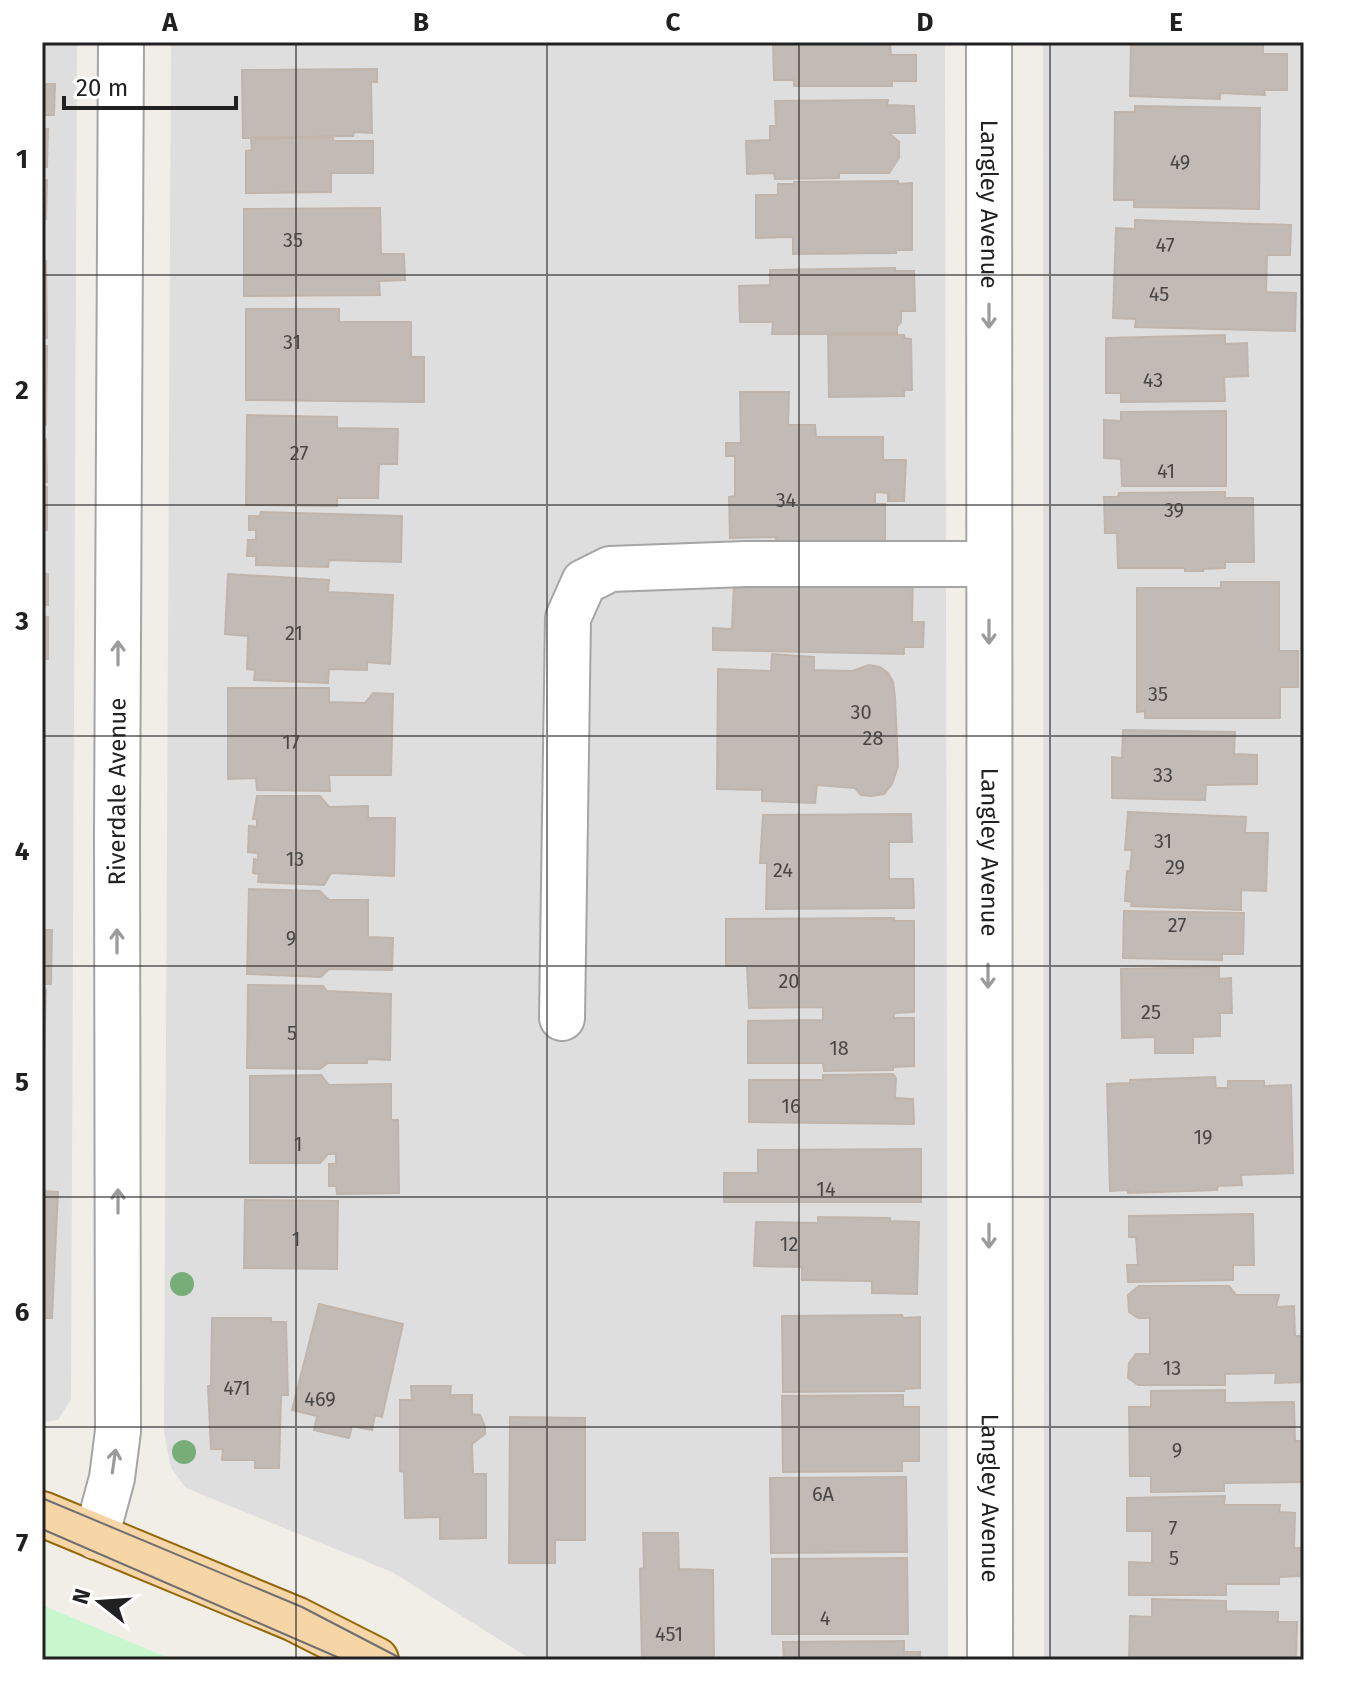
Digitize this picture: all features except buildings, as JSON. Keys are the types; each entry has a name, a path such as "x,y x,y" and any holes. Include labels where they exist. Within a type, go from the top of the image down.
{"main road":[{"path":"42,1514 295,1619 376,1660"}],"street":[{"name":"Riverdale Avenue","path":"96,1537 112,1478 118,1431 121,42"},
{"name":"Langley Avenue","path":"989,42 990,1660"},
{"path":"562,1018 568,618 584,582 610,569 746,564 989,564"}],"shaded area":[{"path":"42,42 77,42 71,1399 58,1420 42,1422"},
{"path":"171,42 945,42 948,1660 532,1660 392,1572 186,1488 171,1468 164,1432"},
{"path":"1043,42 1304,42 1304,1660 1044,1660"}],"green space":[{"path":"42,1605 173,1660 42,1660"}],"tram line":[{"path":"42,1498 302,1607 404,1660"},
{"path":"42,1529 344,1660"}]}
